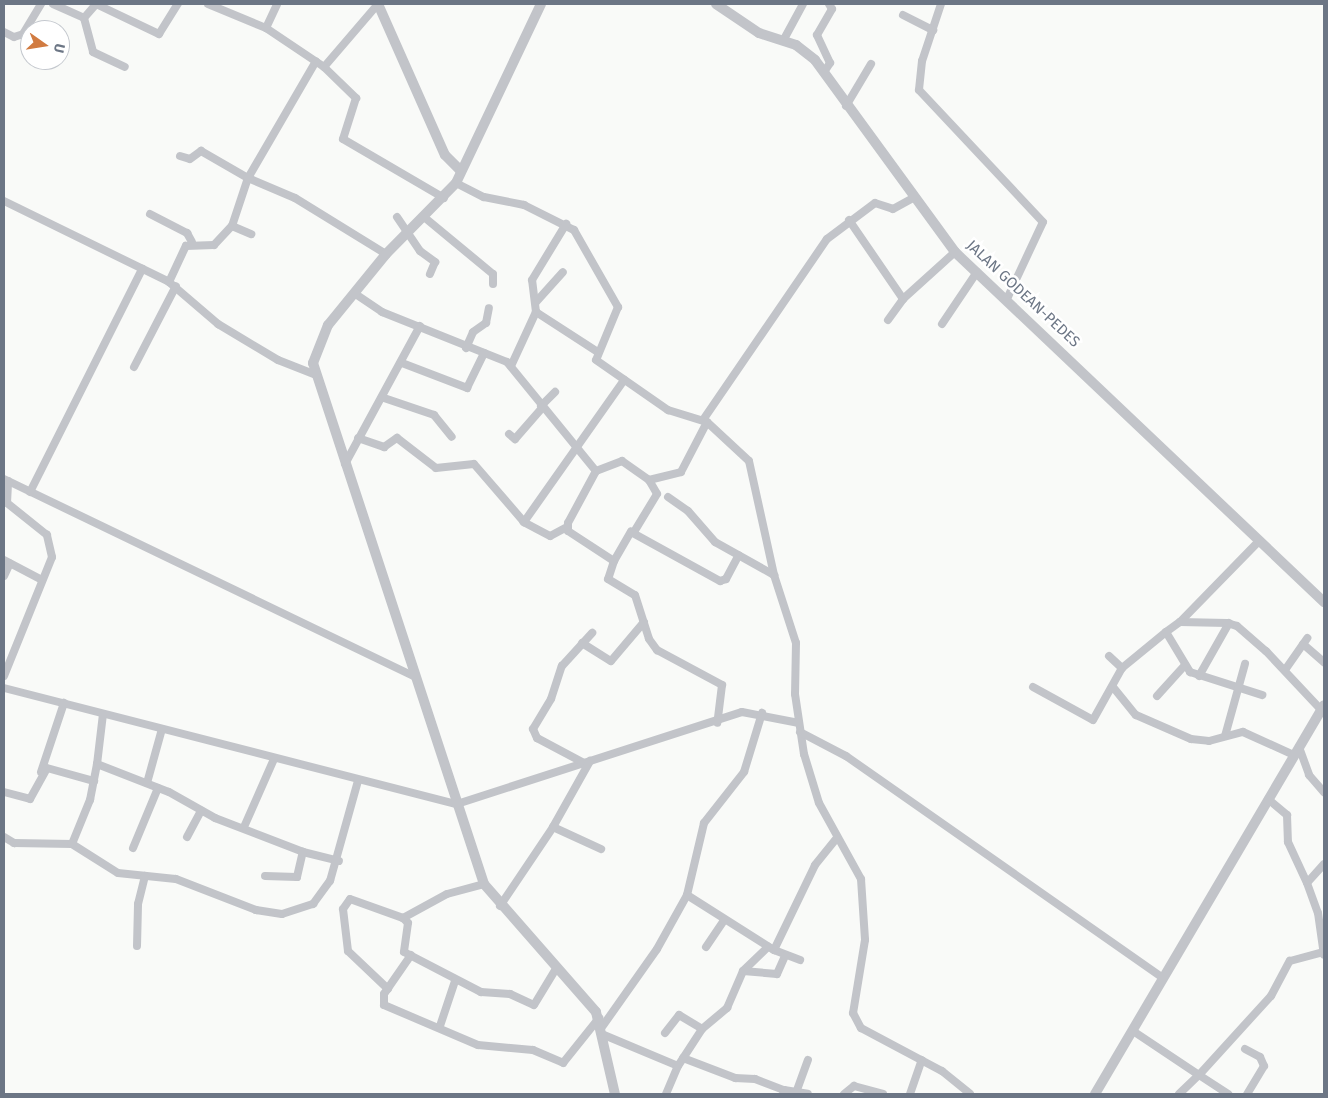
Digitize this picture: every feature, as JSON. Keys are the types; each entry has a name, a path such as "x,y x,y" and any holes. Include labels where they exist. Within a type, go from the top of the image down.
{"street":[{"path":"4,32 14,37 22,34 41,4"},
{"path":"53,4 84,18"},
{"path":"84,18 96,4 159,34 178,4"},
{"path":"208,4 266,28 324,67 356,98 343,139 444,198"},
{"path":"266,28 277,4"},
{"path":"324,67 378,4 445,155 460,170"},
{"path":"541,4 460,170 456,183 444,198 386,254 354,293 318,342 313,363 484,884 500,906 557,967 602,1027 615,1094"},
{"name":"JALAN GODEAN-PEDES","path":"716,4 759,33 783,40 806,52 824,72 846,106 955,252 1008,299 1324,602"},
{"path":"783,40 803,4"},
{"path":"824,72 830,63 817,35 832,9 829,4"},
{"path":"941,4 922,61 919,90 1043,222 1008,299"},
{"path":"903,15 932,30"},
{"path":"84,18 93,52 126,68"},
{"path":"169,282 186,246 192,242 214,245 232,226 248,178 316,61"},
{"path":"846,106 871,64"},
{"path":"180,156 190,159 201,151 248,178 295,198 386,254"},
{"path":"456,183 566,224 580,238 618,307 616,319 596,351"},
{"path":"649,480 681,472 705,421 827,239 849,220 875,203 893,209 915,197"},
{"path":"4,200 169,282 176,286 218,324 271,356 316,375"},
{"path":"150,214 186,233 192,242"},
{"path":"397,217 407,233 435,262 430,274"},
{"path":"424,217 493,274 492,284"},
{"path":"849,220 903,300"},
{"path":"511,366 536,312 532,280 566,224"},
{"path":"232,226 251,234"},
{"path":"888,320 903,300 955,252"},
{"path":"30,492 142,269"},
{"path":"536,302 563,272"},
{"path":"942,324 977,272"},
{"path":"134,367 176,286"},
{"path":"354,293 382,312 420,326 466,348 484,353 511,366 541,407 596,472"},
{"path":"466,348 472,332 486,324 489,308"},
{"path":"536,312 596,351 599,364 681,417 705,421 750,461 774,576 796,643 800,732 820,803 836,839 856,868 862,890 865,940 854,1013 861,1028 922,1060 965,1092"},
{"path":"345,464 358,438 384,398 420,326"},
{"path":"402,363 467,388 484,353"},
{"path":"524,522 556,472 576,449 624,380"},
{"path":"509,434 515,439 555,392"},
{"path":"384,398 434,415 452,437"},
{"path":"358,438 384,447 397,438 436,468 474,464 524,522 550,536 567,527 596,472 622,461 649,480 657,494 634,532 626,536 608,579 635,595 644,622 658,650 722,685 717,722"},
{"path":"4,676 52,557 47,535 7,503 6,480 415,677"},
{"path":"668,497 688,511 703,533 774,576"},
{"path":"567,527 614,561"},
{"path":"634,532 720,581 726,579 739,555"},
{"path":"1034,687 1093,720 1122,668 1180,622 1259,541"},
{"path":"4,576 7,562 42,580"},
{"path":"582,643 611,661 644,622"},
{"path":"1095,1094 1296,751 1323,709 1285,670 1229,623 1180,622"},
{"path":"1199,676 1229,623"},
{"path":"1166,632 1185,665 1199,676 1262,695"},
{"path":"587,762 533,732 551,699 562,666 592,633"},
{"path":"1285,670 1305,641 1324,662"},
{"path":"1109,656 1122,668"},
{"path":"1225,736 1245,664"},
{"path":"1157,696 1185,665"},
{"path":"1113,687 1136,715 1152,724 1203,742 1225,736 1249,734 1296,751 1309,775 1324,792"},
{"path":"4,688 358,781 457,804 717,722 742,712 762,713 799,723"},
{"path":"4,792 30,799 64,703"},
{"path":"411,955 388,989 386,1008 440,1026 478,1045 538,1051 561,1063 569,1059 602,1027 657,949 687,895 704,823 744,772 762,713"},
{"path":"72,844 94,781 103,714"},
{"path":"148,783 162,729"},
{"path":"800,732 846,756 1164,978"},
{"path":"244,827 274,759"},
{"path":"500,906 553,827 587,762"},
{"path":"96,764 148,783 202,811 303,852 339,861"},
{"path":"41,772 52,768 94,781"},
{"path":"4,837 14,842 72,844 118,873 176,879 256,910 282,914 313,904 339,861 358,781"},
{"path":"133,848 158,788"},
{"path":"1179,1094 1258,1012 1290,961 1324,954 1322,921 1288,842 1287,815 1268,799"},
{"path":"187,837 202,811"},
{"path":"553,827 601,849"},
{"path":"666,1094 678,1066 702,1029 727,1008 743,971 771,949 815,866 836,839"},
{"path":"265,876 296,877 303,852"},
{"path":"1307,883 1324,864"},
{"path":"137,946 138,904 145,876"},
{"path":"404,918 447,894 484,884"},
{"path":"687,895 771,949 785,956 800,960"},
{"path":"388,989 348,951 343,909 353,898 404,918 408,923 402,948 455,981 534,1004 557,967"},
{"path":"706,947 724,920"},
{"path":"743,971 776,974 785,956"},
{"path":"440,1026 455,981"},
{"path":"665,1033 679,1015 702,1029"},
{"path":"602,1027 678,1066"},
{"path":"1133,1031 1228,1094"},
{"path":"1245,1049 1260,1057 1264,1066 1247,1094"},
{"path":"683,1058 783,1092 797,1090 808,1094"},
{"path":"797,1090 808,1060"},
{"path":"910,1094 922,1060"},
{"path":"844,1094 854,1086 883,1094"}]}
